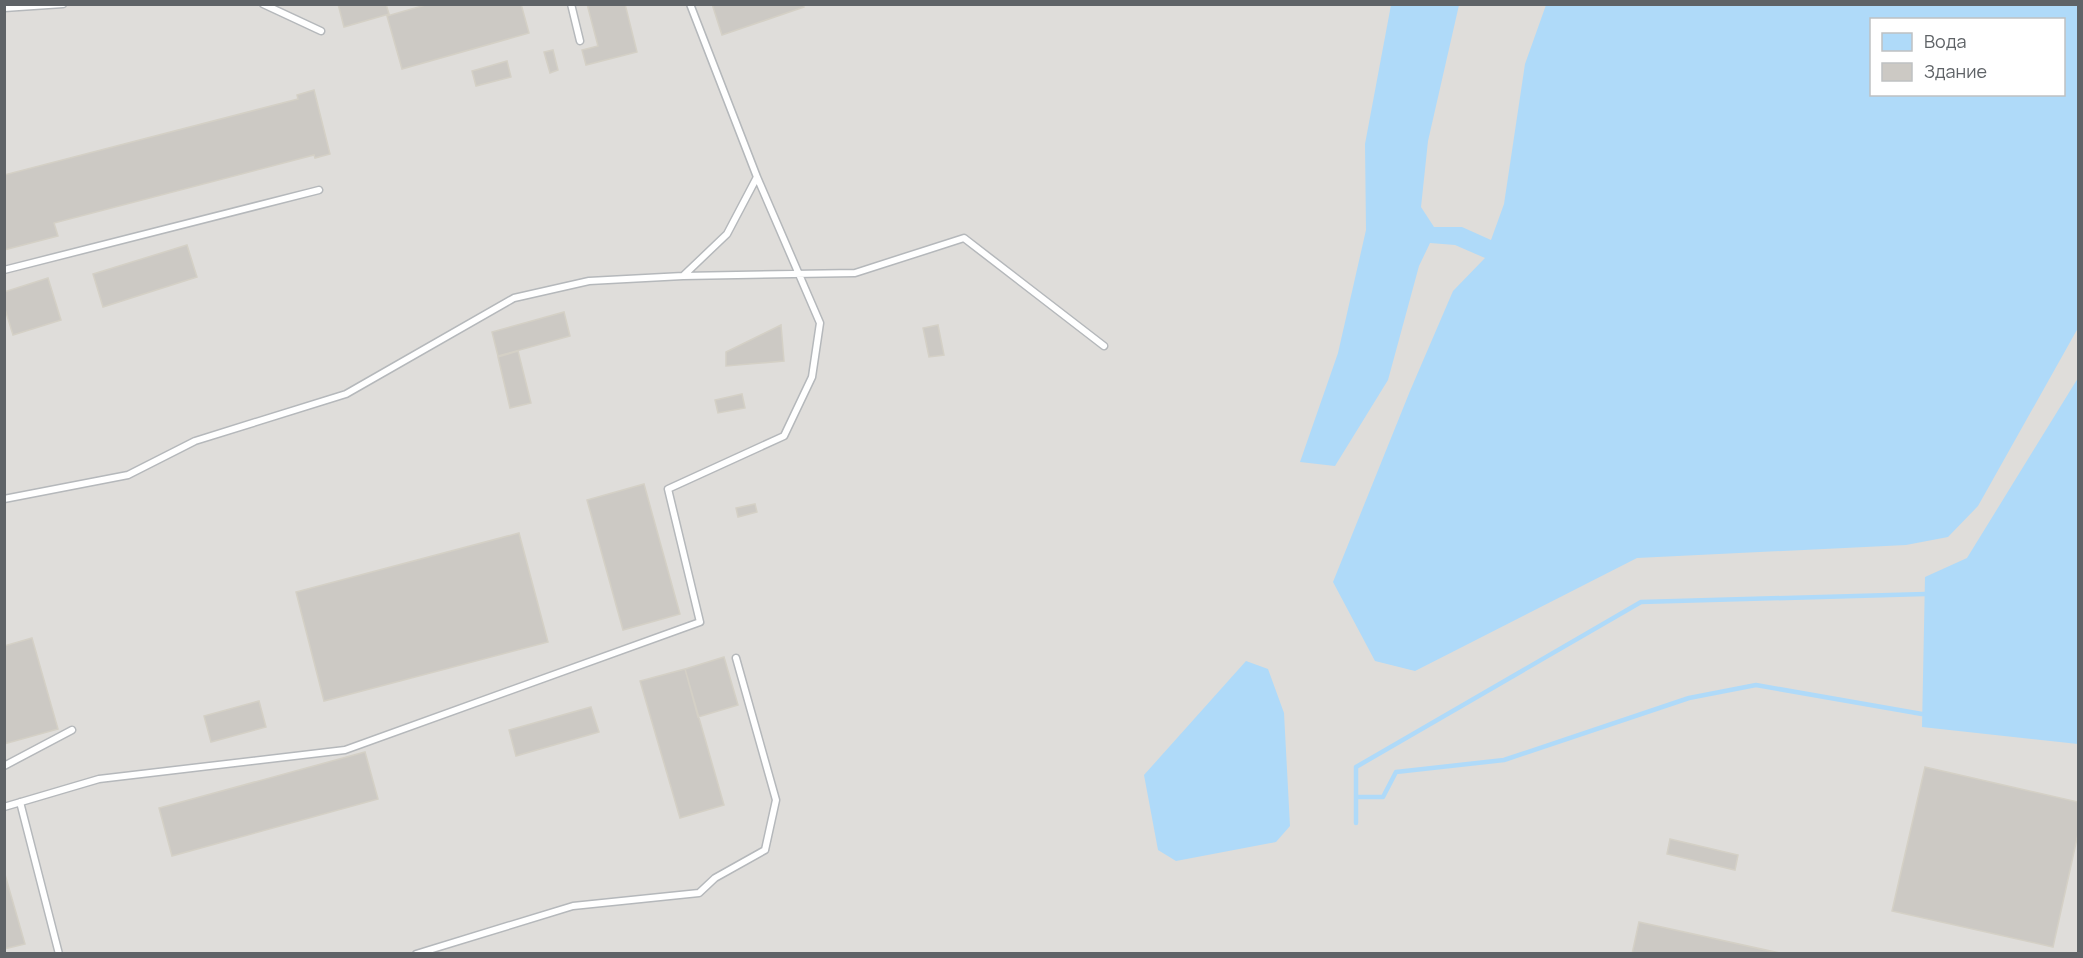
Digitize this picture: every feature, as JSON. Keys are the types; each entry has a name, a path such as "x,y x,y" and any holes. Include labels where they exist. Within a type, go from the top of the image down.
{"lane":[{"path":"4,8 63,4"},
{"path":"262,4 321,31"},
{"path":"571,4 580,41"},
{"path":"4,807 99,779 345,750 700,622 668,489 784,436 812,377 820,322 757,177 690,4"},
{"path":"683,276 727,234 757,177"},
{"path":"4,270 319,190"},
{"path":"4,499 128,475 195,441 346,394 514,298 589,281 683,276 855,273 964,238 1104,346"},
{"path":"416,954 573,906 699,894 715,878 765,850 776,800 736,658"},
{"path":"4,766 72,730"},
{"path":"20,802 60,954"}],"shaded area":[{"path":"5,5 2078,5 2078,953 5,953"}],"water":[{"path":"1391,5 1459,5 1428,141 1421,207 1434,227 1462,227 1491,240 1504,204 1525,64 1546,5 2078,5 2078,328 1978,506 1948,537 1906,545 1637,558 1415,671 1375,661 1333,582 1453,291 1485,258 1455,245 1430,243 1419,266 1388,380 1335,466 1300,462 1338,353 1366,230 1365,144"},
{"path":"2078,378 2078,744 1922,727 1925,577 1967,558"},
{"path":"1246,661 1268,669 1284,713 1290,826 1276,842 1176,861 1158,850 1144,775"}],"building":[{"path":"338,4 386,4 389,14 344,27"},
{"path":"429,4 521,4 529,33 402,69 387,16"},
{"path":"587,4 625,4 637,52 586,65 582,50 598,46"},
{"path":"712,4 803,4 804,7 722,35"},
{"path":"553,50 558,70 550,73 544,52"},
{"path":"507,61 511,77 476,86 472,71"},
{"path":"314,90 330,154 315,158 314,155 54,223 58,236 4,250 4,175 298,99 297,95"},
{"path":"187,245 197,277 103,307 93,274"},
{"path":"48,278 61,320 13,335 4,306 4,292"},
{"path":"564,312 570,336 498,356 492,332"},
{"path":"781,325 784,361 726,366 726,352"},
{"path":"938,325 944,355 929,357 923,328"},
{"path":"518,351 531,403 510,408 498,357"},
{"path":"742,394 745,408 718,413 715,400"},
{"path":"644,484 680,614 623,630 587,500"},
{"path":"755,504 757,512 738,517 736,508"},
{"path":"519,533 548,642 324,701 296,592"},
{"path":"32,638 58,729 4,744 4,646"},
{"path":"724,657 738,705 698,717 685,669"},
{"path":"685,669 724,805 680,818 640,681"},
{"path":"259,701 266,727 211,742 204,716"},
{"path":"591,707 599,732 516,756 509,730"},
{"path":"365,752 378,799 172,856 159,808"},
{"path":"1925,767 2078,802 2078,834 2053,947 1892,911"},
{"path":"1670,839 1738,855 1735,870 1667,854"},
{"path":"4,871 25,944 4,949"},
{"path":"1639,922 1784,954 1632,954"}],"waterway":[{"path":"1356,823 1356,767 1641,602 1925,594"},
{"path":"1356,797 1383,797 1396,772 1504,760 1689,698 1756,685 1922,714"}]}
